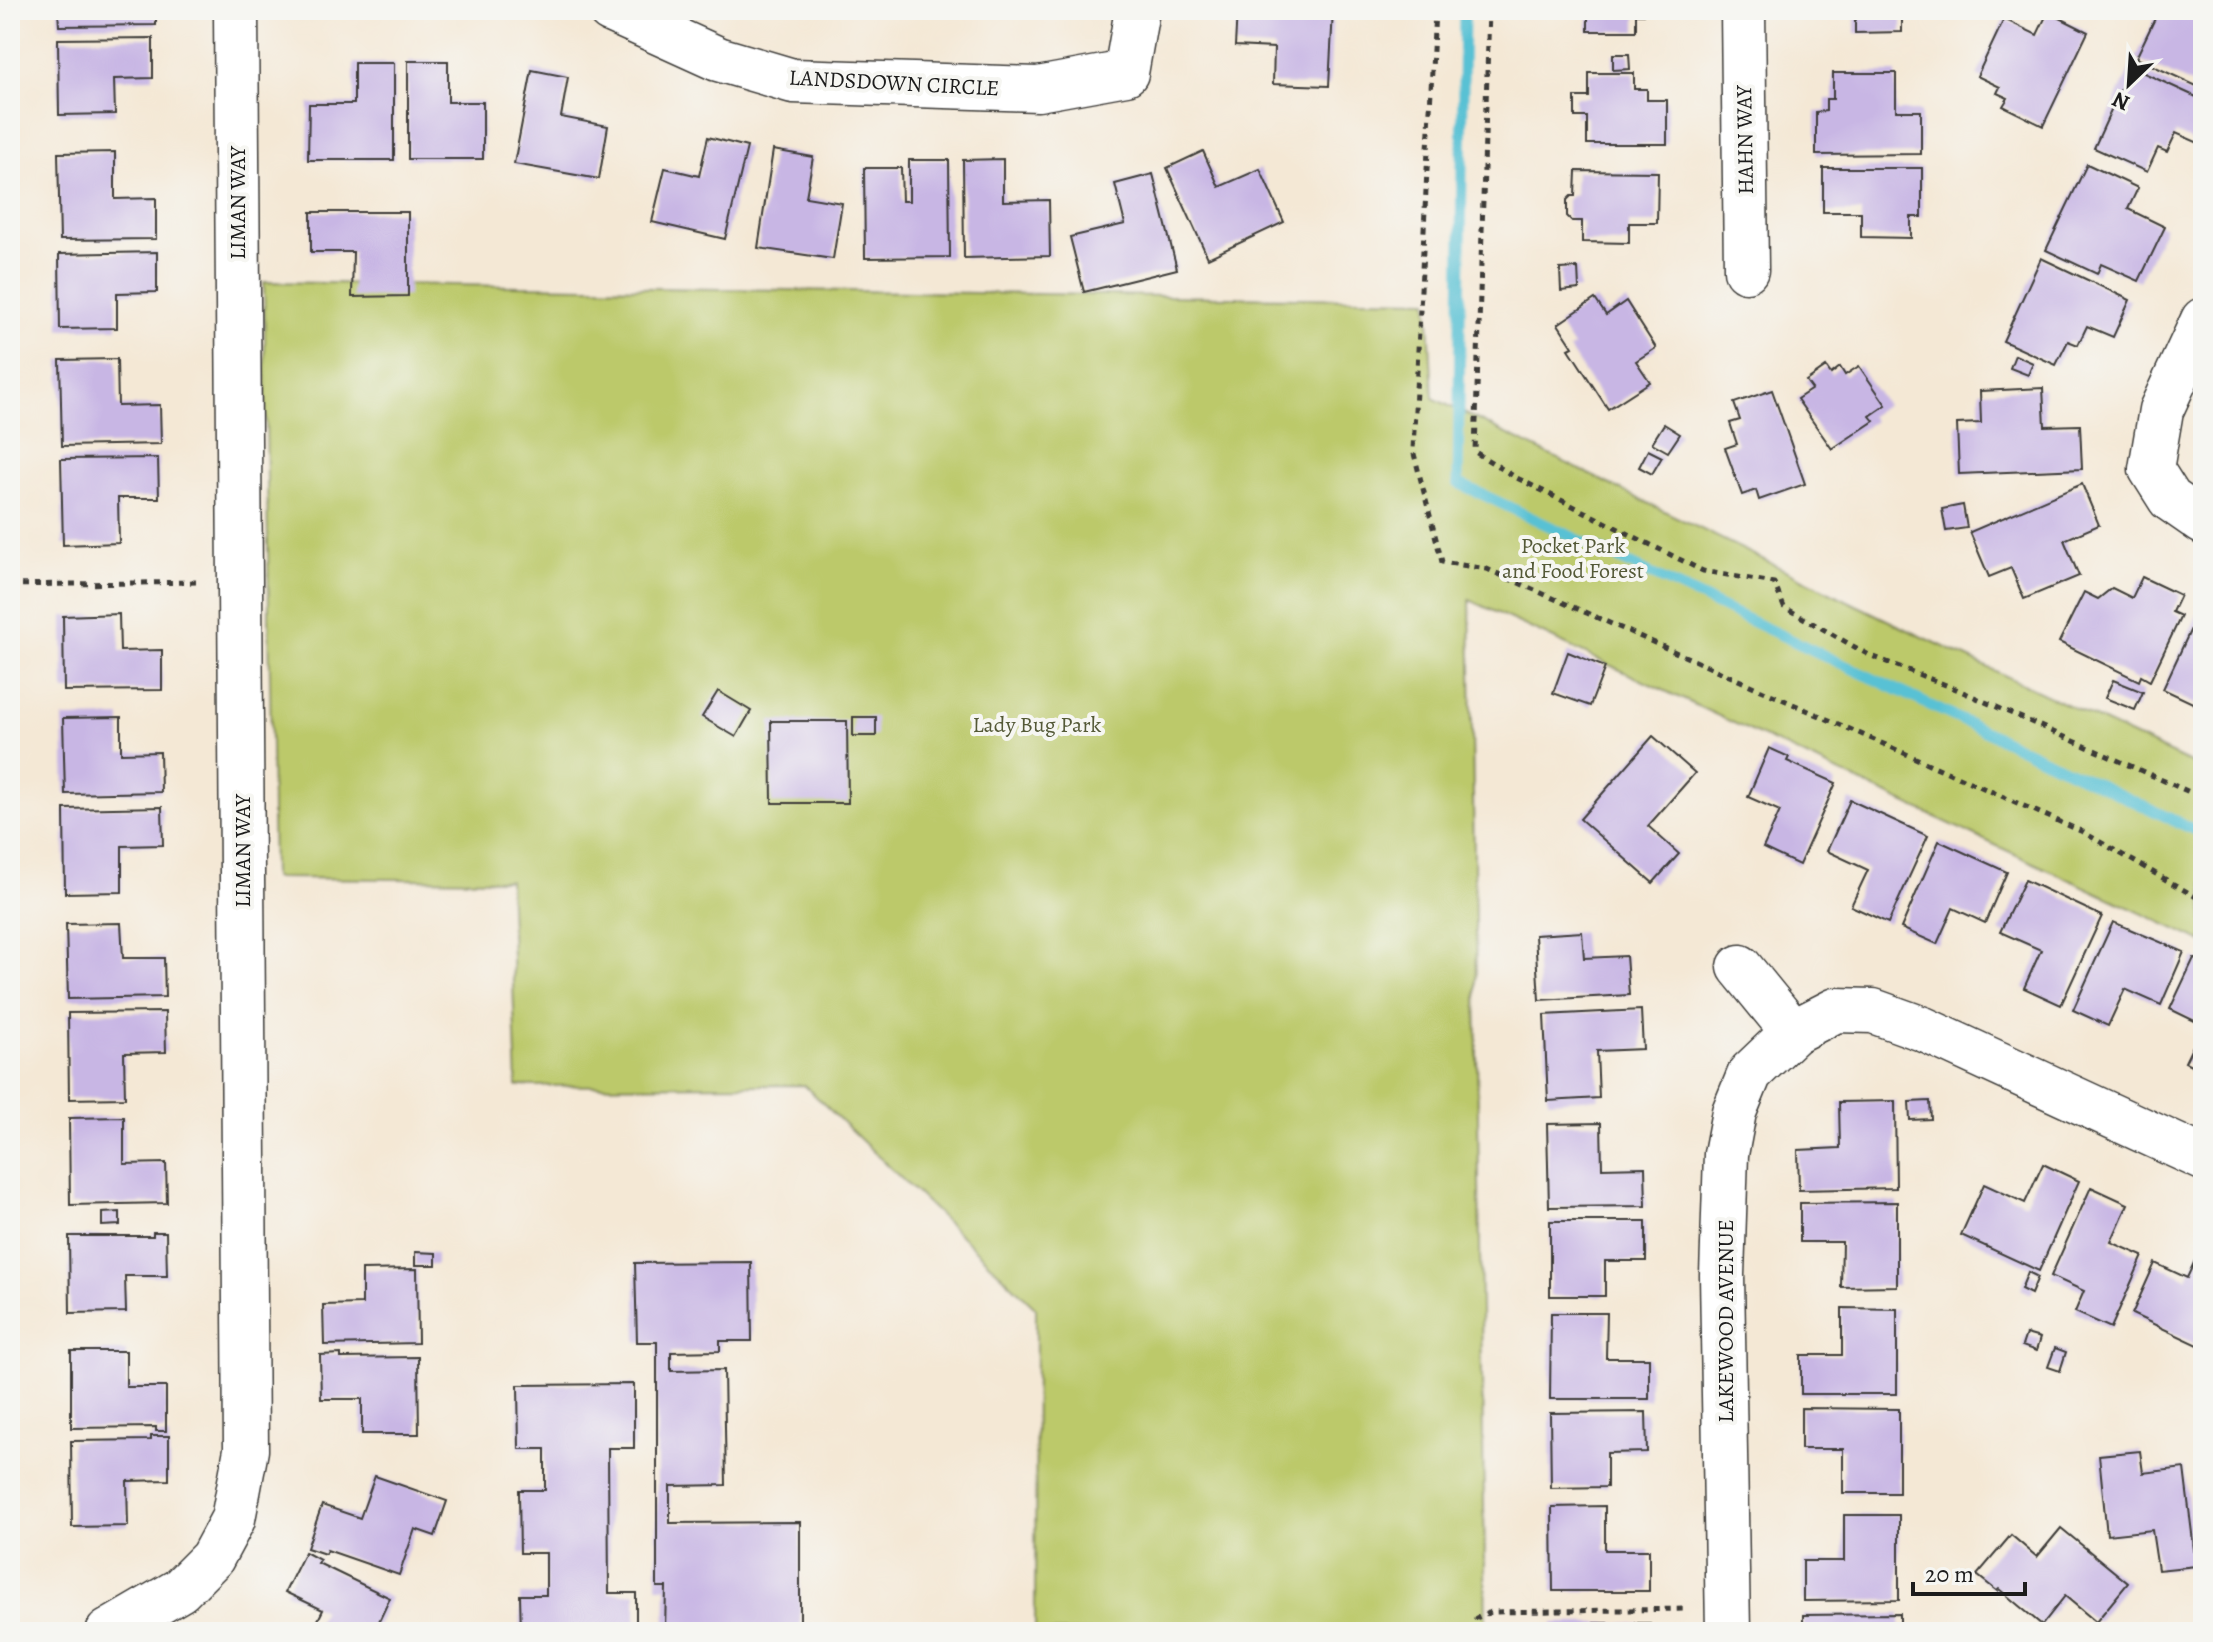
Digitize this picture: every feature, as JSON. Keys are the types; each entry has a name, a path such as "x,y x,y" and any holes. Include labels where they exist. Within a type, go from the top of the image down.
{"street":[{"name":"LIMAN WAY","path":"108,1632 180,1590 212,1558 233,1519 246,1450 236,10"},
{"name":"LANDSDOWN CIRCLE","path":"610,10 718,59 793,81 1038,89 1126,73 1137,10"},
{"name":"HAHN WAY","path":"1743,10 1746,270"},
{"path":"2203,320 2161,410 2151,469 2170,499 2203,522"},
{"path":"1740,967 1793,1032"},
{"name":"LAKEWOOD AVENUE","path":"1710,1620 1726,1154 1734,1112 1750,1073 1793,1032 1836,1010 1873,1011 1923,1029 2203,1158"}],"path":[{"path":"1435,10 1413,450 1442,562 1487,569 2083,832 2203,901"},
{"path":"1489,10 1475,452 1515,477 1703,571 1774,583 1784,607 1869,655 1956,689 2203,798"},
{"path":"10,585 205,582"},
{"path":"1474,1632 1476,1618 1491,1612 1710,1620"}],"green space":[{"name":"Lady Bug Park","path":"264,282 1428,300 1433,398 1885,619 2203,769 2203,942 1470,600 1486,1632 1035,1632 1036,1308 804,1085 517,1086 509,880 273,878"}],"building":[{"path":"58,10 156,10 156,25 59,26"},
{"path":"1237,10 1333,10 1329,86 1273,84 1274,48 1235,46"},
{"path":"1588,10 1645,10 1645,14 1636,14 1636,31 1588,31"},
{"path":"1855,10 1902,10 1902,32 1855,33"},
{"path":"2159,10 2203,10 2203,89 2136,58"},
{"path":"2048,12 2088,32 2043,126 2003,106 2008,98 1997,93 2000,87 1977,76 2004,19 2037,35"},
{"path":"153,38 153,78 114,79 115,114 59,115 58,39"},
{"path":"1613,54 1629,54 1630,69 1613,70"},
{"path":"408,61 448,61 448,102 483,102 483,159 408,159"},
{"path":"354,63 394,63 394,160 308,160 309,104 354,104"},
{"path":"2131,67 2203,100 2203,145 2176,133 2167,152 2158,148 2147,172 2094,148"},
{"path":"532,70 568,77 561,117 608,126 599,179 514,164"},
{"path":"1589,73 1634,73 1634,89 1647,89 1647,100 1667,100 1667,144 1587,144 1587,117 1575,117 1575,97 1589,97"},
{"path":"1833,73 1896,73 1896,111 1921,111 1921,154 1816,155 1816,112 1826,111 1826,99 1833,99"},
{"path":"708,137 747,147 725,239 652,222 665,168 699,176"},
{"path":"773,150 813,157 806,197 842,203 833,259 758,248"},
{"path":"1203,151 1219,187 1260,169 1284,222 1208,258 1167,168"},
{"path":"115,152 115,199 156,198 156,239 60,240 58,153"},
{"path":"1003,159 1003,201 1049,200 1050,256 964,258 963,160"},
{"path":"909,160 949,160 950,257 865,258 864,168 901,168 902,201 909,201"},
{"path":"2087,164 2138,188 2128,209 2165,227 2139,281 2101,264 2097,274 2046,250"},
{"path":"1823,168 1922,168 1922,217 1911,217 1911,238 1861,237 1861,212 1823,212"},
{"path":"1576,171 1658,172 1657,223 1629,223 1629,243 1582,242 1582,221 1572,221 1567,216 1567,200 1575,196"},
{"path":"1153,174 1177,269 1084,292 1070,237 1125,224 1115,184"},
{"path":"311,212 408,212 408,296 352,297 353,252 311,252"},
{"path":"157,252 157,292 117,293 117,328 60,329 59,254"},
{"path":"2041,258 2130,300 2113,337 2087,326 2078,345 2068,341 2056,365 2003,341"},
{"path":"10,264 14,264 15,281 10,281"},
{"path":"1578,268 1579,289 1561,291 1560,269"},
{"path":"1595,299 1606,315 1626,301 1656,348 1636,361 1650,382 1608,409 1569,349 1573,347 1558,324"},
{"path":"2015,355 2033,363 2028,375 2010,368"},
{"path":"117,359 118,406 160,405 161,444 62,446 60,360"},
{"path":"1859,366 1886,405 1870,416 1874,421 1832,449 1797,399 1812,389 1806,381 1826,367 1831,374 1840,367 1845,375"},
{"path":"2043,388 2045,426 2080,425 2082,469 1959,474 1957,424 1981,423 1980,391"},
{"path":"1772,390 1805,484 1759,500 1756,490 1742,495 1725,448 1737,444 1730,423 1740,420 1734,403"},
{"path":"1664,424 1680,434 1668,452 1652,443"},
{"path":"1648,450 1662,457 1652,474 1639,467"},
{"path":"158,458 159,498 118,498 119,543 63,545 61,459"},
{"path":"2082,484 2099,525 2064,540 2079,576 2024,599 2011,568 1989,577 1970,532"},
{"path":"1963,505 1967,528 1946,531 1942,509"},
{"path":"2142,577 2180,595 2172,612 2181,616 2150,681 2141,676 2139,681 2059,642 2084,592 2098,599 2112,588 2132,598"},
{"path":"2203,603 2203,708 2163,689"},
{"path":"119,614 120,651 162,650 162,690 64,691 63,616"},
{"path":"1568,652 1605,667 1590,706 1553,693"},
{"path":"2113,680 2143,692 2135,710 2105,698"},
{"path":"718,691 751,711 736,737 702,717"},
{"path":"121,717 121,753 160,752 161,792 65,794 63,718"},
{"path":"853,717 876,717 876,736 853,736"},
{"path":"771,721 847,721 848,803 772,803"},
{"path":"1653,736 1695,773 1648,826 1679,854 1653,883 1580,819"},
{"path":"1769,748 1789,757 1787,761 1836,783 1799,865 1763,848 1780,811 1748,797"},
{"path":"1850,800 1928,836 1888,923 1851,906 1868,870 1827,851"},
{"path":"162,807 163,845 122,846 122,892 65,893 64,809"},
{"path":"1939,841 2007,872 1985,923 1953,908 1937,944 1901,928"},
{"path":"2025,880 2102,916 2061,1005 2024,988 2041,950 2000,932"},
{"path":"2113,922 2184,952 2161,1005 2125,989 2108,1026 2073,1010"},
{"path":"121,923 123,958 164,958 165,997 68,999 66,924"},
{"path":"1582,932 1584,958 1626,956 1629,995 1539,1000 1535,935"},
{"path":"2194,958 2203,962 2203,1025 2170,1009"},
{"path":"1641,1010 1643,1049 1597,1051 1599,1098 1548,1101 1544,1015"},
{"path":"165,1012 166,1052 124,1053 125,1098 69,1099 68,1013"},
{"path":"2203,1025 2203,1071 2185,1062"},
{"path":"1895,1101 1896,1188 1799,1190 1798,1150 1840,1148 1839,1102"},
{"path":"1930,1101 1931,1119 1910,1120 1909,1102"},
{"path":"124,1117 124,1164 166,1163 167,1203 70,1205 69,1118"},
{"path":"1601,1123 1602,1168 1645,1167 1646,1206 1549,1207 1547,1124"},
{"path":"2043,1164 2079,1181 2039,1271 1961,1235 1984,1184 2025,1203"},
{"path":"2091,1187 2128,1204 2111,1242 2143,1256 2111,1328 2075,1312 2084,1291 2051,1276"},
{"path":"1897,1202 1897,1286 1841,1287 1842,1242 1800,1242 1800,1203"},
{"path":"120,1212 120,1225 102,1226 102,1213"},
{"path":"1550,1221 1646,1221 1646,1261 1605,1261 1605,1296 1550,1296"},
{"path":"153,1232 166,1232 167,1276 125,1276 126,1312 70,1313 69,1236 153,1236"},
{"path":"2203,1243 2203,1339 2200,1346 2132,1314 2155,1263 2187,1278"},
{"path":"415,1252 436,1253 436,1265 415,1265"},
{"path":"751,1262 752,1341 720,1341 720,1351 671,1352 671,1371 724,1370 726,1485 670,1486 670,1523 800,1522 800,1632 665,1632 666,1587 657,1587 657,1342 637,1342 635,1263"},
{"path":"417,1269 418,1343 324,1345 323,1305 362,1304 362,1270"},
{"path":"2028,1272 2038,1277 2031,1294 2021,1289"},
{"path":"1842,1308 1897,1309 1897,1394 1801,1394 1801,1355 1842,1355"},
{"path":"1551,1313 1607,1313 1606,1358 1649,1358 1649,1399 1550,1399"},
{"path":"2026,1334 2040,1338 2036,1351 2022,1346"},
{"path":"2055,1348 2066,1352 2060,1371 2048,1367"},
{"path":"71,1351 126,1351 126,1387 166,1387 166,1431 156,1431 156,1427 71,1428"},
{"path":"341,1354 341,1358 418,1357 419,1434 362,1434 362,1399 321,1399 320,1355"},
{"path":"634,1384 634,1448 608,1448 609,1593 636,1593 636,1632 521,1632 520,1595 546,1595 546,1553 520,1553 519,1490 545,1490 545,1449 519,1449 518,1385"},
{"path":"1801,1408 1899,1409 1899,1493 1843,1493 1843,1449 1801,1449"},
{"path":"1646,1412 1647,1452 1607,1453 1607,1487 1551,1488 1550,1413"},
{"path":"151,1436 169,1436 169,1480 127,1481 128,1526 72,1527 71,1441 151,1440"},
{"path":"2140,1451 2143,1473 2184,1468 2196,1566 2158,1570 2152,1530 2107,1535 2099,1455"},
{"path":"375,1476 447,1501 435,1536 415,1529 399,1575 327,1550 325,1554 307,1548 322,1505 360,1518"},
{"path":"1605,1506 1605,1550 1649,1550 1649,1591 1553,1591 1552,1507"},
{"path":"1844,1515 1899,1515 1899,1600 1803,1601 1803,1561 1844,1561"},
{"path":"2061,1528 2128,1583 2096,1622 2065,1596 2042,1625 1977,1575 2011,1535 2037,1557"},
{"path":"305,1552 320,1560 318,1563 390,1598 374,1632 312,1632 323,1610 285,1592"},
{"path":"1900,1614 1900,1632 1803,1632 1803,1615"},
{"path":"1553,1623 1650,1623 1650,1632 1553,1632"}],"waterway":[{"path":"1464,10 1458,483 2203,834"}],"park label":[{"name":"Pocket Park and Food Forest","path":"1573,558"}]}
